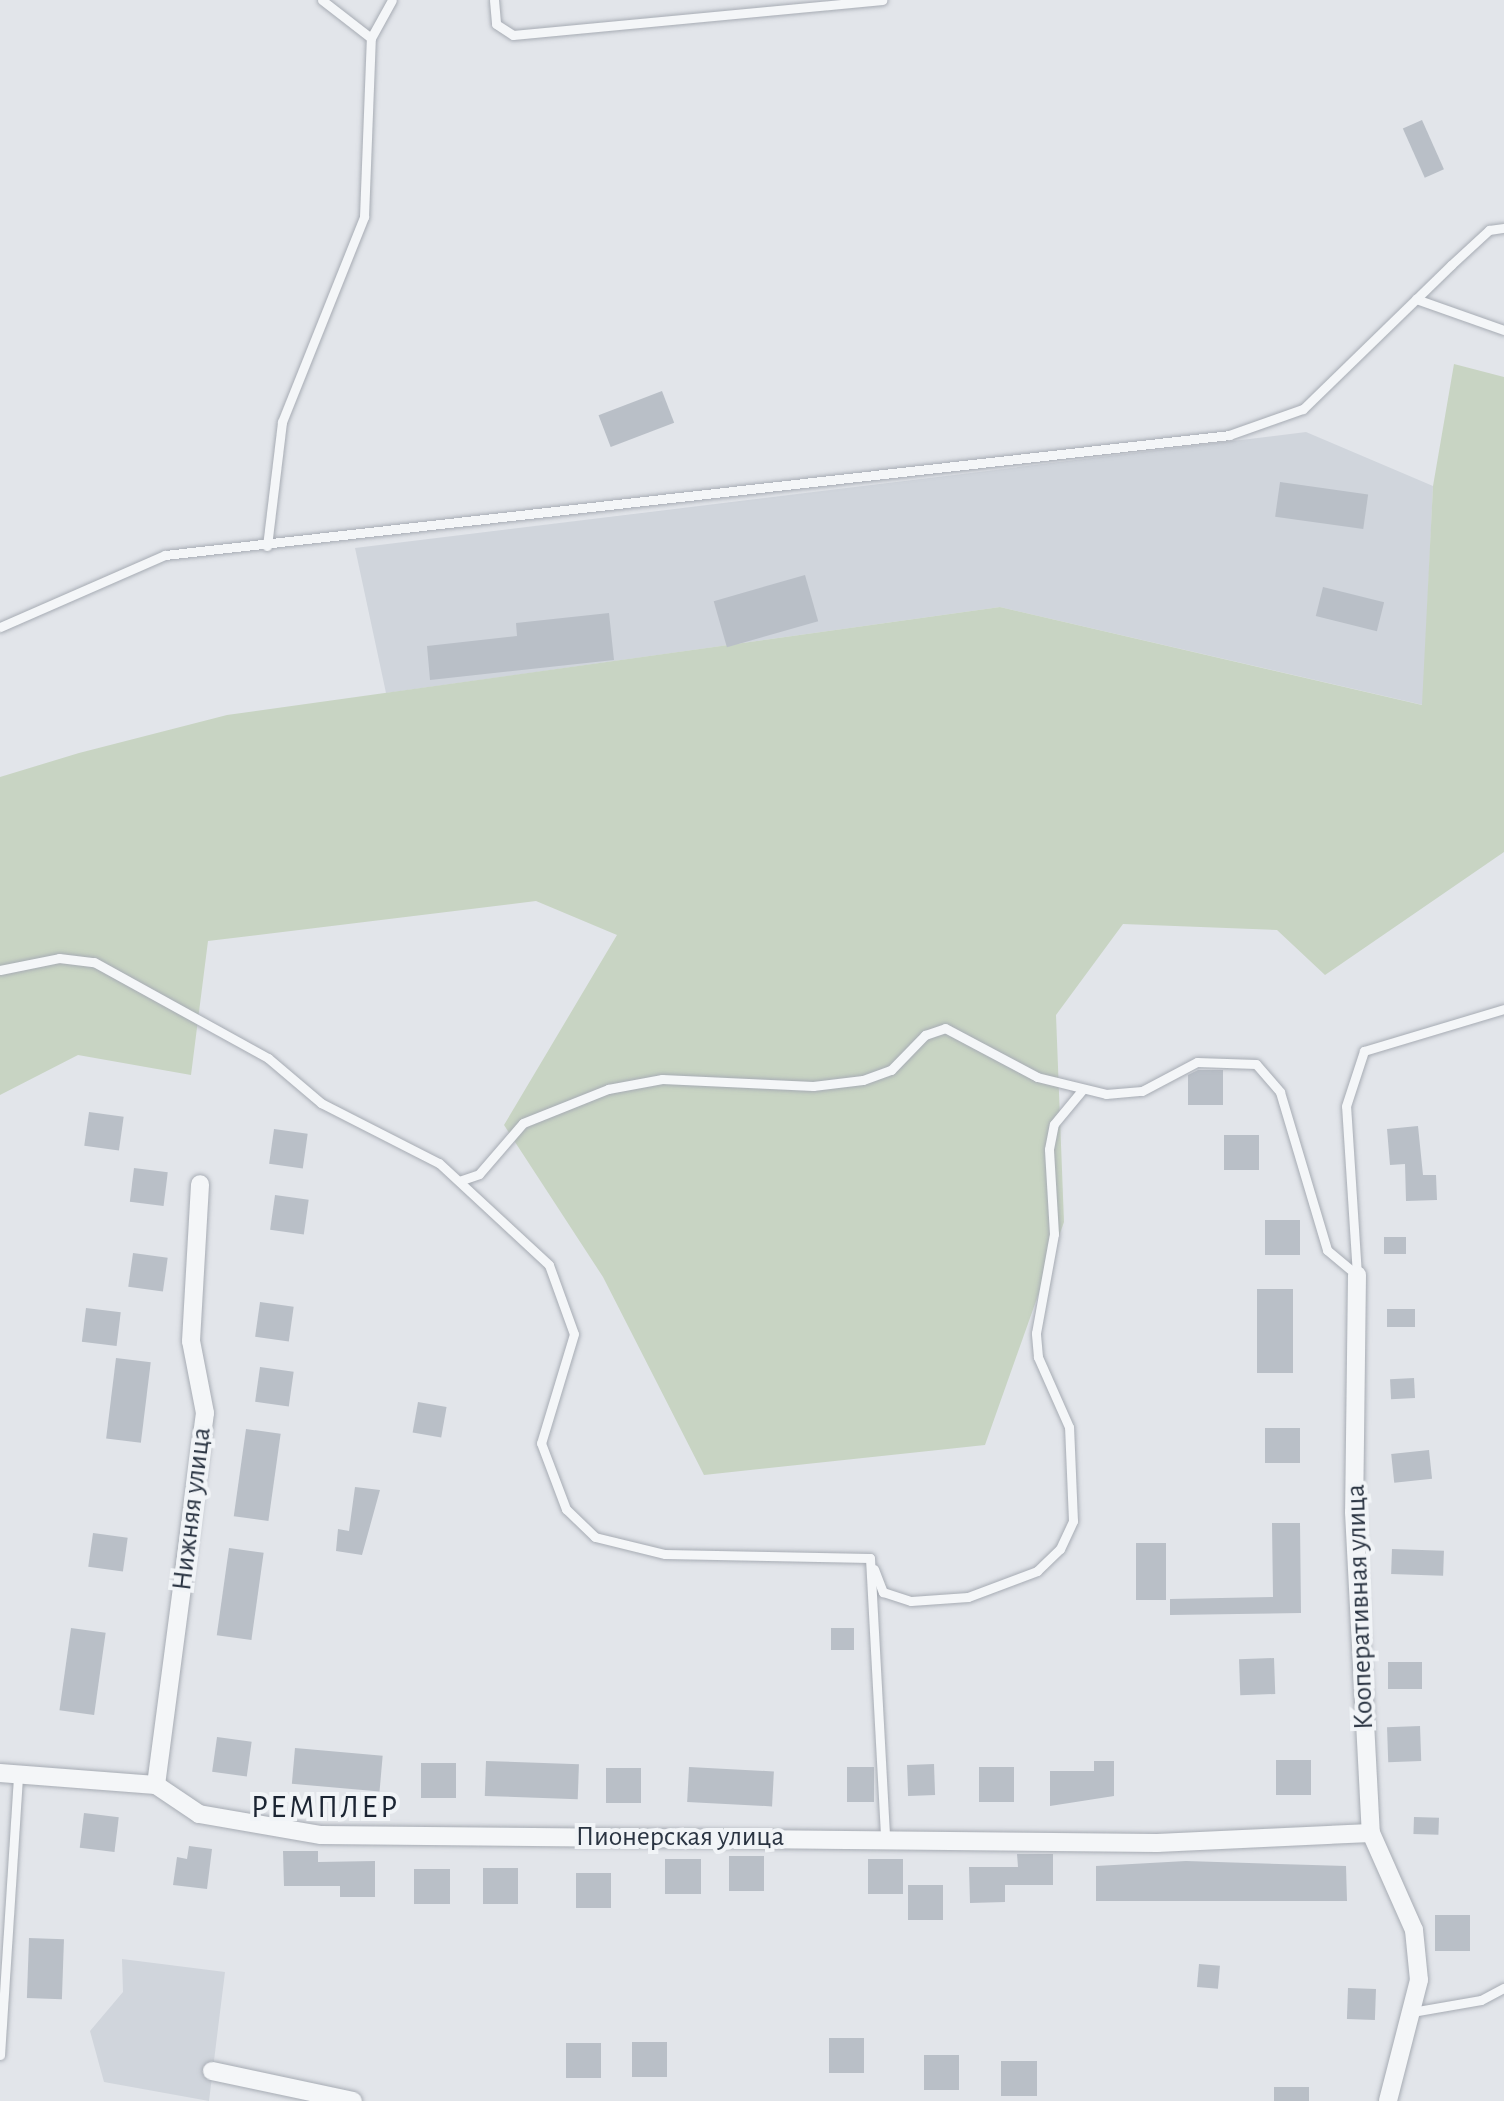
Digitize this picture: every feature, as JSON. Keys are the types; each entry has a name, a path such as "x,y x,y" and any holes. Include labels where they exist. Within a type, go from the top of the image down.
{"street":[{"name":"Нижняя улица","path":"156,1785 205,1413 191,1341 200,1184"},
{"name":"Кооперативная улица","path":"1357,1275 1354,1512 1371,1833 1414,1930 1419,1980 1388,2101"},
{"name":"Пионерская улица","path":"9,1774 156,1785 199,1814 321,1835 1157,1843 1371,1833"},
{"path":"212,2071 353,2101"}],"lane":[{"path":"322,0 371,38"},
{"path":"267,546 282,422 364,217 371,38 392,0"},
{"path":"494,0 496,24 513,35 882,0"},
{"path":"0,627 165,555 267,546 1229,435 1303,409 1489,230 1504,228"},
{"path":"1416,299 1504,330"},
{"path":"0,970 59,958 94,962 268,1058 321,1103 439,1163 549,1265 569,1304 572,1358 545,1416 541,1443 566,1509 595,1537 665,1554 870,1558"},
{"path":"1357,1275 1346,1106 1364,1051 1504,1009"},
{"path":"459,1181 479,1174 523,1123 608,1089 662,1079 813,1086 863,1080 891,1070 925,1035 945,1028 1037,1077 1083,1089 1142,1091 1197,1062 1234,1060 1263,1069 1280,1092 1327,1250 1357,1275"},
{"path":"870,1558 883,1592 938,1602 1037,1571 1066,1535 1075,1460 1036,1333 1054,1234 1049,1149 1054,1124 1083,1089"},
{"path":"870,1558 885,1838"},
{"path":"0,2055 9,1774"},
{"path":"1412,2012 1481,2000 1504,1988"}],"shaded area":[{"path":"1306,432 1433,486 1423,705 1000,607 386,693 355,548"},
{"path":"122,1959 225,1972 209,2101 104,2082 90,2031 123,1992"}],"green space":[{"path":"1454,364 1504,377 1504,852 1325,975 1277,930 1123,924 1056,1015 1064,1222 985,1445 704,1475 603,1277 504,1125 617,935 536,901 208,941 191,1075 78,1055 0,1095 0,777 79,753 227,715 1000,607 1422,705 1433,486"}],"building":[{"path":"1422,120 1444,169 1425,178 1403,129"},
{"path":"662,391 674,423 611,447 599,415"},
{"path":"1280,482 1368,494 1363,529 1275,517"},
{"path":"805,575 818,621 727,647 714,601"},
{"path":"1323,587 1384,602 1377,631 1316,616"},
{"path":"609,613 614,660 430,680 427,646 517,636 516,623"},
{"path":"1198,1070 1223,1070 1223,1105 1188,1105 1188,1075"},
{"path":"89,1112 124,1117 119,1151 84,1146"},
{"path":"1418,1126 1423,1175 1436,1175 1437,1200 1406,1201 1405,1164 1390,1165 1387,1129"},
{"path":"274,1129 308,1134 303,1168 269,1164"},
{"path":"1224,1135 1259,1135 1259,1170 1224,1170"},
{"path":"134,1168 168,1172 164,1206 130,1202"},
{"path":"275,1195 309,1200 304,1234 270,1230"},
{"path":"1265,1220 1300,1220 1300,1255 1265,1255"},
{"path":"1384,1237 1406,1237 1406,1254 1384,1254"},
{"path":"133,1253 168,1258 163,1292 128,1287"},
{"path":"1257,1289 1293,1289 1293,1373 1257,1373"},
{"path":"260,1302 294,1307 289,1341 255,1337"},
{"path":"86,1308 121,1312 117,1346 82,1342"},
{"path":"1387,1309 1415,1309 1415,1327 1387,1327"},
{"path":"116,1358 151,1362 141,1443 106,1438"},
{"path":"260,1367 294,1372 289,1406 255,1402"},
{"path":"1414,1378 1415,1398 1391,1399 1390,1379"},
{"path":"418,1402 447,1407 441,1438 413,1433"},
{"path":"1265,1428 1300,1428 1300,1463 1265,1463"},
{"path":"246,1429 281,1434 268,1521 234,1516"},
{"path":"1429,1450 1432,1479 1394,1483 1391,1454"},
{"path":"355,1487 380,1490 362,1555 336,1551 338,1529 349,1531"},
{"path":"1272,1523 1300,1523 1301,1613 1170,1615 1170,1599 1273,1597"},
{"path":"93,1533 128,1538 123,1572 88,1567"},
{"path":"1136,1543 1166,1543 1166,1600 1136,1600"},
{"path":"229,1548 264,1553 251,1640 217,1635"},
{"path":"1392,1549 1444,1551 1443,1576 1391,1574"},
{"path":"71,1628 106,1633 94,1715 59,1710"},
{"path":"831,1628 854,1628 854,1650 831,1650"},
{"path":"1274,1658 1275,1694 1240,1695 1239,1659"},
{"path":"1388,1662 1422,1662 1422,1689 1388,1689"},
{"path":"1420,1726 1421,1761 1388,1762 1387,1727"},
{"path":"217,1737 252,1742 247,1777 212,1772"},
{"path":"295,1748 383,1756 380,1792 292,1784"},
{"path":"1276,1760 1311,1760 1311,1795 1276,1795"},
{"path":"486,1761 579,1764 578,1799 485,1796"},
{"path":"1094,1761 1114,1761 1114,1796 1050,1806 1050,1771 1094,1771"},
{"path":"421,1763 456,1763 456,1798 421,1798"},
{"path":"934,1764 935,1795 908,1796 907,1765"},
{"path":"689,1767 774,1771 772,1806 687,1802"},
{"path":"847,1767 874,1767 874,1802 847,1802"},
{"path":"979,1767 1014,1767 1014,1802 979,1802"},
{"path":"606,1768 641,1768 641,1803 606,1803"},
{"path":"84,1813 119,1817 114,1852 80,1848"},
{"path":"1414,1817 1439,1818 1438,1835 1413,1834"},
{"path":"189,1846 212,1849 207,1889 173,1885 177,1857 187,1859"},
{"path":"283,1851 318,1851 318,1862 375,1861 375,1897 340,1897 340,1886 284,1886"},
{"path":"1017,1854 1053,1854 1053,1885 1005,1885 1005,1902 970,1903 969,1867 1018,1867"},
{"path":"729,1856 764,1856 764,1891 729,1891"},
{"path":"665,1859 701,1859 701,1894 665,1894"},
{"path":"868,1859 903,1859 903,1894 868,1894"},
{"path":"1186,1861 1346,1866 1347,1901 1096,1901 1096,1866"},
{"path":"483,1868 518,1868 518,1904 483,1904"},
{"path":"414,1869 450,1869 450,1904 414,1904"},
{"path":"576,1873 611,1873 611,1908 576,1908"},
{"path":"908,1885 943,1885 943,1920 908,1920"},
{"path":"1435,1915 1470,1915 1470,1951 1435,1951"},
{"path":"29,1938 64,1939 62,1999 27,1998"},
{"path":"1199,1964 1220,1966 1218,1989 1197,1987"},
{"path":"1348,1988 1376,1989 1375,2020 1347,2019"},
{"path":"829,2038 864,2038 864,2073 829,2073"},
{"path":"632,2042 667,2042 667,2077 632,2077"},
{"path":"566,2043 601,2043 601,2078 566,2078"},
{"path":"924,2055 959,2055 959,2090 924,2090"},
{"path":"1001,2061 1037,2061 1037,2096 1001,2096"},
{"path":"1274,2087 1309,2087 1309,2101 1274,2101"}],"district":[{"name":"РЕМПЛЕР","path":"325,1807"}]}
